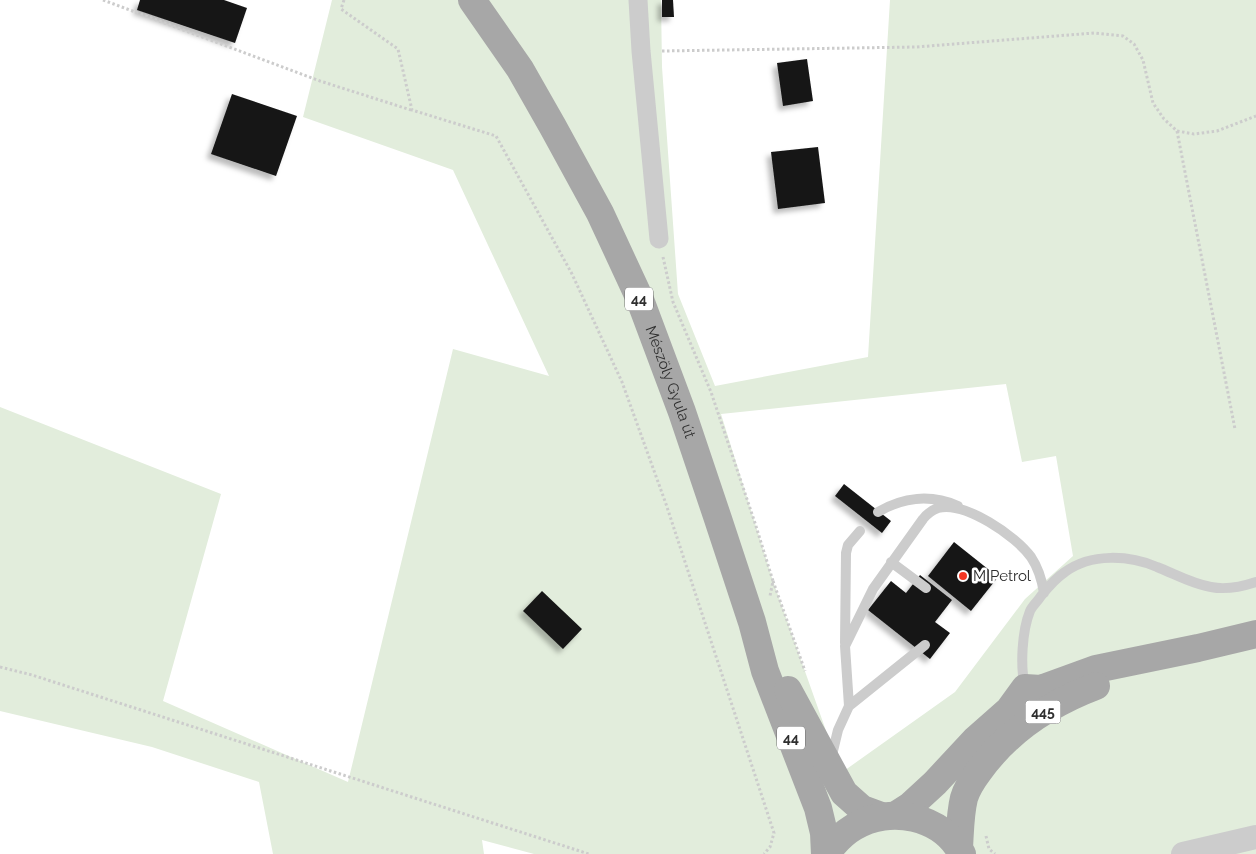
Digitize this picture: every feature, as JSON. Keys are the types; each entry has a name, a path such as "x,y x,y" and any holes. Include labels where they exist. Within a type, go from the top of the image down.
{"main road":[{"name":"Mészöly Gyula út","path":"472,0 520,70 600,212 639,297 760,612 829,767 844,793 862,809 888,816"},
{"name":"Mészöly Gyula út","path":"760,612 765,672 818,808 824,832 826,854"},
{"name":"445","path":"888,816 910,806 935,783 975,740 1009,710 1025,688 1041,688 1096,669 1256,634"},
{"name":"445","path":"961,851 961,818 964,799 984,764 1001,745 1036,716 1078,692 1198,648"},
{"name":"Mészöly Gyula út","path":"826,854 841,836 853,827 867,820 888,816 908,816 927,822 940,829 961,851"}],"street":[{"path":"638,0 659,239"},
{"path":"1182,854 1256,837"}],"lane":[{"path":"878,512 898,502 914,498 928,498 947,501 979,516 999,528 1029,555 1038,570 1044,593"},
{"path":"845,646 873,589 930,512 938,508 952,508 979,516"},
{"path":"850,706 845,646 846,554 848,545 860,530"},
{"path":"1025,688 1022,676 1025,628 1031,610 1044,593 1066,571 1098,560 1114,558 1142,561 1210,587 1235,588 1256,582"},
{"path":"892,562 926,588"},
{"path":"829,767 838,730 850,706 925,645"}],"path":[{"path":"103,0 320,81 496,136 572,274 622,382 669,514 774,833 770,847 764,854"},
{"path":"344,0 342,9 398,49 412,110"},
{"path":"641,51 916,46 1094,33 1123,36 1134,44 1144,60 1153,103 1164,119 1178,131 1194,134 1217,130 1256,116"},
{"path":"1178,131 1235,429"},
{"path":"659,239 672,302 711,392 773,581 806,673"},
{"path":"760,612 773,581"},
{"path":"0,667 589,854"},
{"path":"985,834 989,850 996,854"}],"green space":[{"path":"332,0 661,0 662,67 678,294 715,386 868,357 890,0 1256,0 1256,854 534,854 482,840 484,854 273,854 259,782 152,747 0,711 0,407 221,494 163,701 348,782 453,349 549,376 453,170 303,117","holes":["1006,384 1022,462 1056,456 1073,556 1025,599 955,692 841,773 773,581 721,414"]}],"building":[{"path":"140,0 224,0 247,8 235,43 137,10"},
{"path":"662,0 673,0 674,17 662,17"},
{"path":"807,59 813,101 783,106 777,63"},
{"path":"232,94 297,116 276,176 211,154"},
{"path":"818,147 825,203 778,209 771,152"},
{"path":"844,484 891,521 882,533 835,496"},
{"name":"M Petrol","path":"954,542 998,577 971,611 928,576"},
{"path":"920,575 952,600 935,622 950,633 930,659 868,610 891,581 906,593"},
{"path":"542,591 582,629 563,649 523,611"}],"place":[{"name":"M Petrol","path":"963,576"}]}
